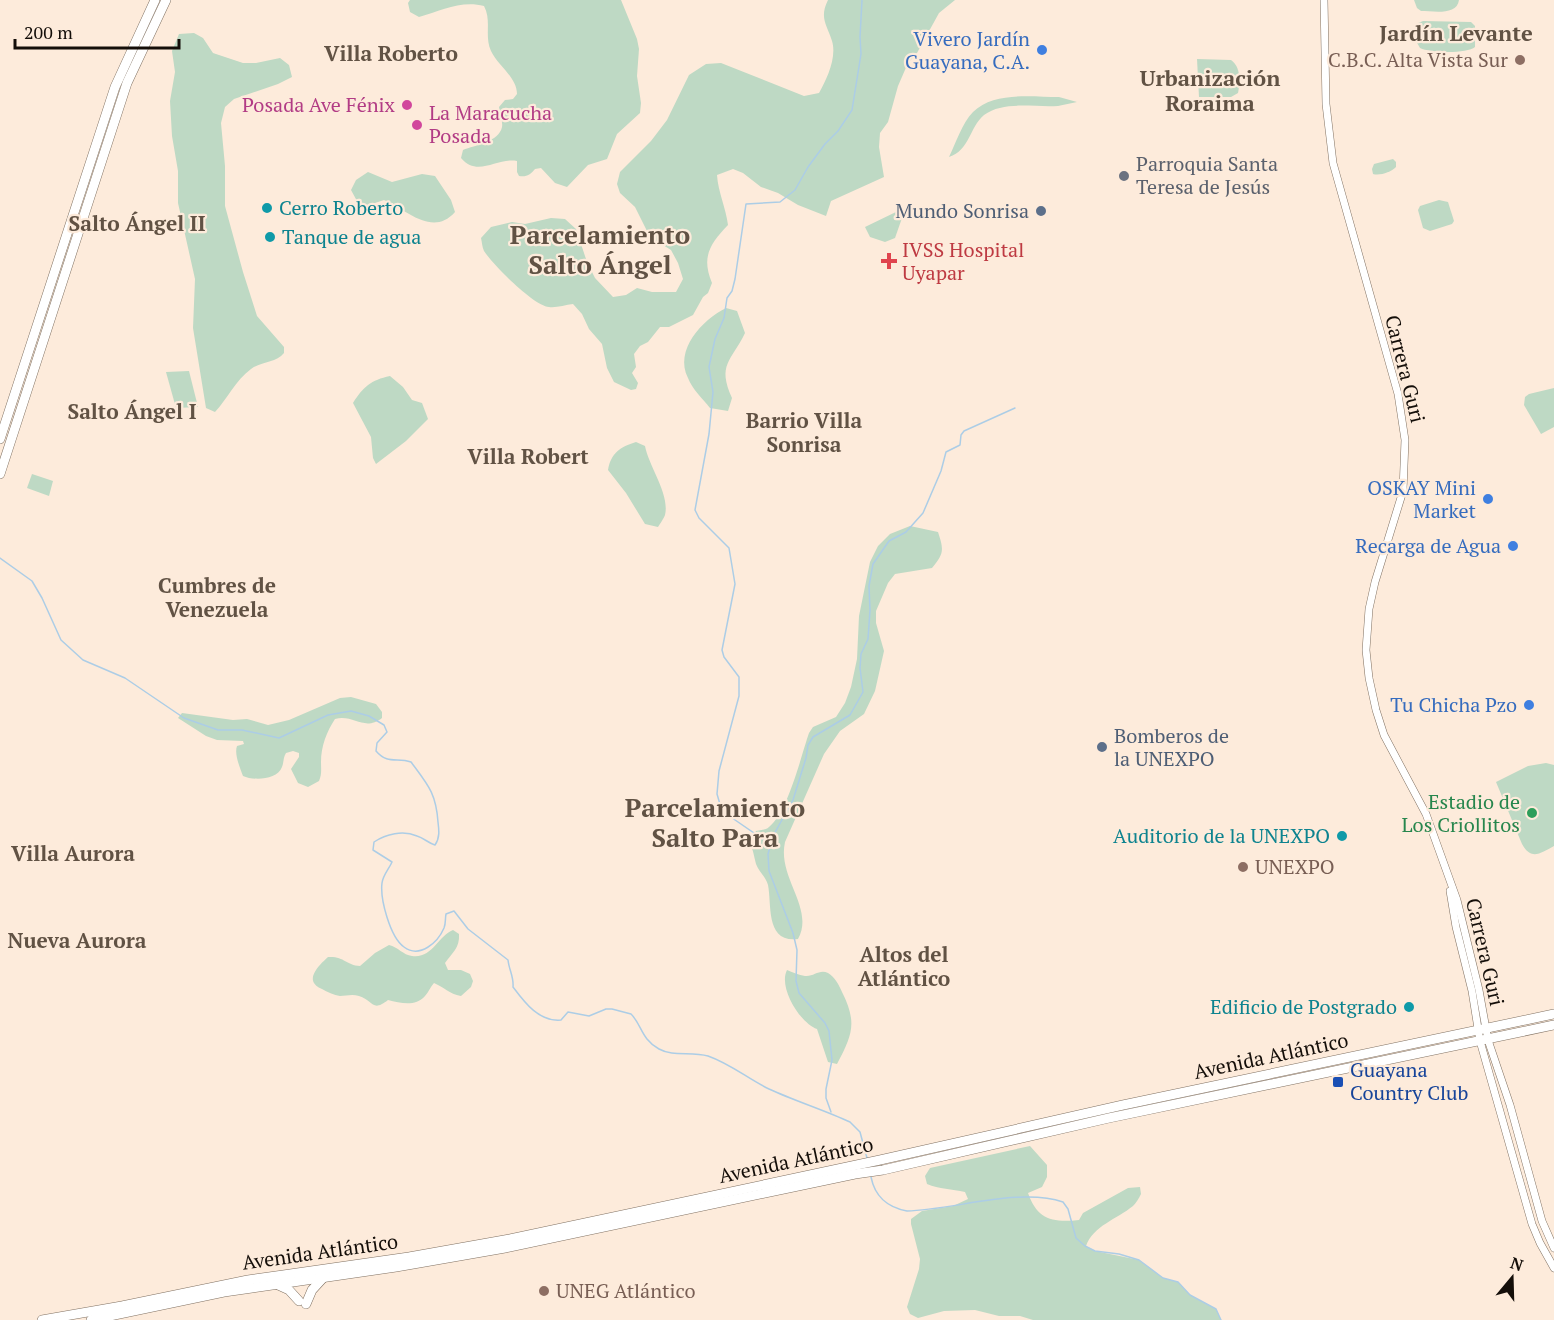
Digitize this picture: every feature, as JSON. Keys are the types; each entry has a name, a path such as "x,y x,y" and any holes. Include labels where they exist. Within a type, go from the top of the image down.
{"main road":[{"path":"0,439 115,87 155,0"},
{"path":"0,474 127,83 166,0"},
{"name":"Avenida Atlántico","path":"882,1165 1123,1105 1554,1014"},
{"name":"Avenida Atlántico","path":"42,1320 239,1282 500,1241 882,1165 1554,1025"},
{"name":"Avenida Atlántico","path":"91,1320 224,1292 527,1244 855,1170"},
{"path":"276,1284 289,1290 303,1302 323,1278"}],"street":[{"name":"Carrera Guri","path":"1324,0 1326,104 1333,163 1398,394 1405,440 1403,490 1369,609 1366,650 1369,678 1384,735 1426,814 1457,900 1479,990 1484,1040"},
{"path":"1484,1040 1517,1129 1542,1221 1554,1248"},
{"path":"1484,1040 1532,1224 1554,1268"},
{"path":"1508,1134 1517,1129"}],"green space":[{"path":"410,0 621,0 639,49 637,76 641,103 640,113 617,134 607,159 588,165 567,187 555,183 541,168 535,169 526,176 519,176 517,161 481,167 467,164 461,158 463,150 492,140 500,132 502,125 499,107 505,100 513,99 517,94 514,82 491,51 484,6 459,5 419,17 410,12 408,3"},
{"path":"828,0 955,0 939,13 917,53 908,63 898,86 888,122 880,133 879,147 884,177 831,201 826,216 761,187 743,173 733,169 717,175 728,225 716,238 709,251 707,266 712,283 708,293 703,297 693,315 669,327 660,327 634,354 636,367 632,373 638,383 636,389 631,390 614,382 607,368 602,344 573,304 549,307 534,300 514,284 489,257 483,249 481,238 491,227 512,222 525,224 551,218 565,219 576,229 595,278 613,297 626,295 637,288 652,292 676,292 683,279 678,263 671,250 650,237 635,207 620,193 617,184 620,172 651,141 667,120 689,75 706,64 721,63 804,96 819,93 828,75 833,54 832,41 824,17"},
{"path":"1414,0 1459,0 1457,5 1449,11 1438,12 1421,11"},
{"path":"1423,21 1471,22 1475,26 1475,47 1464,51 1448,52 1420,48 1416,41 1416,24"},
{"path":"194,33 203,38 213,53 243,63 280,58 289,65 292,77 234,99 225,107 221,123 225,166 225,206 243,272 257,316 284,347 284,353 277,359 255,366 245,374 215,412 206,408 193,328 195,279 178,203 178,171 172,136 170,101 175,72 172,51 179,34"},
{"path":"1197,59 1231,60 1238,71 1238,93 1231,97 1199,97"},
{"path":"1059,97 1077,102 1058,106 1010,106 992,110 979,120 961,149 949,157 966,122 982,105 1002,98"},
{"path":"1393,159 1396,162 1394,169 1382,174 1373,174 1374,164"},
{"path":"368,172 392,182 422,174 435,176 451,200 455,212 447,219 429,222 420,220 384,200 366,206 357,201 351,190 356,180"},
{"path":"1439,200 1448,202 1454,221 1452,224 1430,231 1423,228 1418,210 1420,206"},
{"path":"898,211 902,218 895,238 885,242 870,237 865,227"},
{"path":"726,308 737,311 745,333 726,370 732,398 728,411 710,408 692,386 685,367 685,357 693,337 708,320"},
{"path":"189,371 198,407 176,408 166,372"},
{"path":"390,376 403,387 412,400 422,403 428,419 406,441 376,464 373,458 371,437 353,403 368,385"},
{"path":"1554,388 1554,427 1541,434 1524,405 1525,397"},
{"path":"636,442 645,446 665,498 665,515 658,527 645,524 626,493 608,470 611,459 617,451"},
{"path":"32,474 53,481 49,496 27,488"},
{"path":"910,526 938,532 942,548 941,555 932,568 895,574 888,583 876,611 876,623 884,651 875,691 864,714 840,731 824,754 785,842 786,868 802,916 802,927 798,939 787,939 775,929 768,885 756,864 750,842 756,831 769,827 776,820 788,797 813,727 836,717 845,703 857,659 859,616 870,562 878,546 890,534"},
{"path":"351,697 376,704 382,712 382,718 370,723 335,719 323,745 319,781 308,787 298,783 291,769 299,753 293,751 286,753 282,767 275,775 259,779 248,778 243,776 236,753 237,746 244,744 243,741 217,740 206,736 178,718 182,713 233,720 247,719 268,725 289,720 340,698"},
{"name":"Estadio de Los Criollitos","path":"1546,763 1554,765 1554,846 1541,853 1533,854 1522,844 1496,782 1528,766"},
{"path":"453,930 459,934 458,943 445,963 448,970 461,970 470,974 473,981 471,987 461,996 434,983 425,996 417,1002 388,1000 375,1006 359,996 340,996 331,993 316,986 314,982 314,973 328,957 360,966 389,945 403,953 419,956 430,951"},
{"path":"787,970 805,976 828,973 840,987 850,1012 851,1028 847,1044 837,1064 828,1062 817,1029 804,1020 792,1004 786,986"},
{"path":"1030,1146 1047,1165 1047,1177 1042,1187 1028,1193 1036,1209 1053,1220 1079,1220 1083,1213 1128,1188 1140,1187 1141,1194 1134,1205 1094,1233 1086,1246 1095,1251 1139,1260 1163,1278 1178,1282 1190,1295 1216,1309 1221,1320 1033,1320 1020,1316 999,1316 975,1310 944,1311 918,1318 910,1314 907,1307 920,1259 911,1219 922,1211 953,1206 968,1199 965,1192 927,1184 925,1176 930,1168"}],"waterway":[{"path":"770,844 722,811 717,794 719,771 739,696 739,677 724,657 722,650 735,584 729,548 699,518 695,510 709,434 713,392 709,367 715,339 724,318 727,298 732,291 735,279 746,204 780,202 795,190 808,167 852,110 861,54 862,0"},
{"path":"831,1112 826,1098 832,1060 829,1031 825,1023 799,993 796,981 797,950 793,933 769,871 768,854 773,836 793,800 808,745 813,737 850,715 863,692 861,654 868,639 869,586 873,564 889,541 906,532 923,513 941,471 946,452 960,445 964,431 1015,408"},
{"path":"0,558 32,581 61,640 83,660 125,678 184,718 218,730 242,730 279,738 328,715 351,711 369,716 384,725 387,732 377,743 376,751 385,758 411,762 433,796 439,828 435,845 406,833 389,835 374,842 373,850 392,862 383,880 383,898 390,927 404,947 416,951 428,947 437,939 445,926 446,914 454,911 468,929 508,960 513,987 539,1015 561,1020 568,1012 589,1016 606,1009 631,1014 645,1036 659,1049 670,1053 708,1056 769,1089 850,1122 860,1132 867,1158"},
{"path":"871,1177 883,1200 907,1211 1007,1198 1046,1198 1063,1202 1068,1209 1076,1238 1085,1246 1095,1251 1119,1254 1139,1260 1163,1278 1178,1282 1190,1295 1216,1309 1221,1320"}],"place":[{"name":"Vivero Jardín Guayana, C.A.","path":"1042,50"},
{"name":"C.B.C. Alta Vista Sur","path":"1520,60"},
{"name":"Posada Ave Fénix","path":"407,105"},
{"name":"La Maracucha Posada","path":"417,125"},
{"name":"Parroquia Santa Teresa de Jesús","path":"1124,176"},
{"name":"Cerro Roberto","path":"267,208"},
{"name":"Mundo Sonrisa","path":"1041,211"},
{"name":"Tanque de agua","path":"270,237"},
{"name":"IVSS Hospital Uyapar","path":"889,261"},
{"name":"OSKAY Mini Market","path":"1488,499"},
{"name":"Recarga de Agua","path":"1513,546"},
{"name":"Tu Chicha Pzo","path":"1529,705"},
{"name":"Bomberos de la UNEXPO","path":"1102,747"},
{"name":"Estadio de Los Criollitos","path":"1532,813"},
{"name":"Auditorio de la UNEXPO","path":"1342,836"},
{"name":"UNEXPO","path":"1243,867"},
{"name":"Edificio de Postgrado","path":"1409,1007"},
{"name":"Guayana Country Club","path":"1338,1082"},
{"name":"UNEG Atlántico","path":"544,1291"}],"district":[{"name":"Jardín Levante","path":"1456,33"},
{"name":"Villa Roberto","path":"391,54"},
{"name":"Urbanización Roraima","path":"1210,90"},
{"name":"Salto Ángel II","path":"137,224"},
{"name":"Parcelamiento Salto Ángel","path":"600,250"},
{"name":"Salto Ángel I","path":"132,412"},
{"name":"Barrio Villa Sonrisa","path":"804,433"},
{"name":"Villa Robert","path":"528,457"},
{"name":"Cumbres de Venezuela","path":"217,598"},
{"name":"Parcelamiento Salto Para","path":"715,823"},
{"name":"Villa Aurora","path":"73,854"},
{"name":"Nueva Aurora","path":"77,941"},
{"name":"Altos del Atlántico","path":"904,967"}]}
